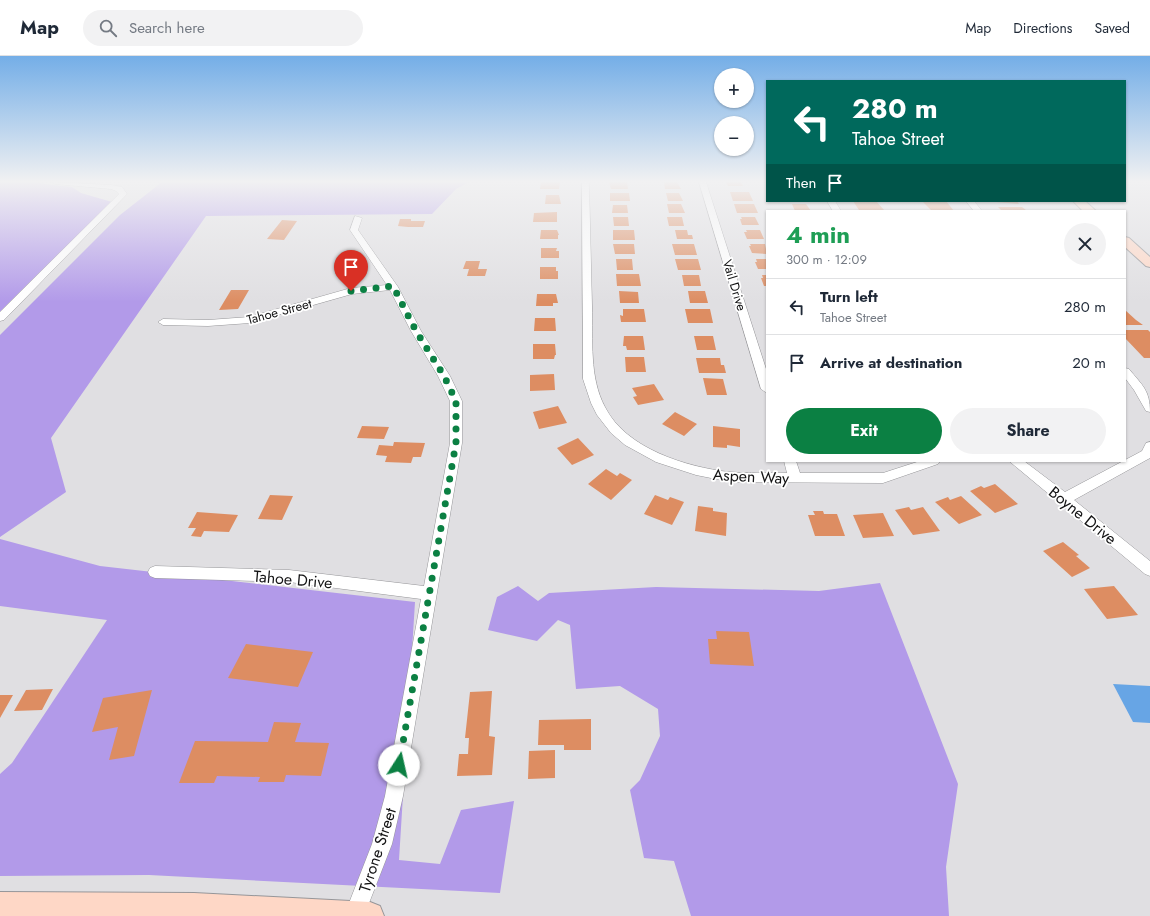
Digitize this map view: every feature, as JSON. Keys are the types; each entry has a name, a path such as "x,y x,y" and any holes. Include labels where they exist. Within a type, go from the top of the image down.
{"main road":[{"path":"1126,242 1150,263"},
{"path":"0,906 194,907 362,916"}],"street":[{"path":"0,318 95,222"},
{"name":"Tyrone Street","path":"357,222 354,230 393,286 416,331 444,376 456,401 456,443 394,796 362,916"},
{"name":"Aspen Way","path":"586,222 590,379 597,404 604,416 615,429 638,446 654,456 690,470 731,477 883,478 931,462"},
{"name":"Vail Drive","path":"715,222 766,386"},
{"name":"Tahoe Street","path":"163,322 208,323 250,320 351,291 393,286"},
{"path":"1126,372 1139,388 1150,408"},
{"path":"1064,499 1146,454 1150,446"},
{"path":"790,462 795,478"},
{"name":"Boyne Drive","path":"1016,462 1150,570"},
{"name":"Tahoe Drive","path":"155,572 289,576 429,593"}],"shaded area":[{"path":"0,222 92,222 0,312"},
{"path":"113,222 202,222 51,438 66,492 0,537 0,335"},
{"path":"0,539 100,566 415,602 399,860 440,864 461,810 514,801 500,893 149,875 0,876 0,774 12,763 107,620 0,606"},
{"path":"880,583 958,784 946,867 949,916 691,916 674,861 644,858 630,790 640,780 660,736 658,709 620,686 576,689 570,625 558,620 537,641 488,630 497,597 518,586 538,601 549,593 656,587 819,591"}],"water":[{"path":"1113,684 1150,686 1150,723 1133,722"}],"building":[{"path":"280,222 296,222 284,240 267,239"},
{"path":"399,222 425,222 423,227 398,226"},
{"path":"614,222 629,222 629,226 614,226"},
{"path":"668,222 683,222 684,226 669,226"},
{"path":"741,222 758,222 759,225 742,225"},
{"path":"541,230 557,230 559,235 558,239 540,239"},
{"path":"613,230 634,230 635,240 613,240"},
{"path":"675,230 687,230 688,235 692,235 693,239 677,239"},
{"path":"746,230 760,230 764,239 747,239 744,232 747,232"},
{"path":"613,244 634,244 635,254 615,254"},
{"path":"672,244 694,244 697,255 675,255"},
{"path":"750,244 765,244 766,254 752,253 749,246 751,246"},
{"path":"541,248 557,248 556,251 559,251 559,258 541,258"},
{"path":"616,259 632,259 633,270 617,270"},
{"path":"675,259 698,259 701,270 678,270"},
{"path":"756,259 766,259 766,269 758,269 755,262 757,262"},
{"path":"466,261 480,261 478,269 487,269 485,276 467,276 469,269 463,269"},
{"path":"540,267 556,267 556,271 558,271 558,279 540,279"},
{"path":"616,274 639,274 641,286 617,286"},
{"path":"682,275 699,275 701,286 684,286"},
{"path":"762,275 766,275 766,286 764,286 761,278 763,278"},
{"path":"231,290 249,290 238,309 219,310"},
{"path":"619,291 638,292 639,303 620,303"},
{"path":"688,291 705,291 708,303 690,303"},
{"path":"537,294 556,294 558,303 553,303 553,306 536,306"},
{"path":"623,309 644,309 646,322 621,322 620,315 623,316"},
{"path":"685,309 710,309 713,323 688,323"},
{"path":"1126,311 1136,320 1143,325 1126,325"},
{"path":"535,318 555,318 556,331 534,331"},
{"path":"1126,330 1148,330 1150,332 1150,358 1144,358 1126,339"},
{"path":"624,336 643,336 645,350 627,350 626,346 623,346"},
{"path":"694,336 713,336 716,350 697,350"},
{"path":"533,344 555,344 556,355 554,359 533,359"},
{"path":"625,357 644,357 646,372 626,372"},
{"path":"696,358 720,358 721,365 724,365 726,373 699,373"},
{"path":"554,374 555,390 530,391 530,375"},
{"path":"703,378 723,379 727,395 707,395"},
{"path":"654,384 664,400 638,405 633,397 637,396 632,388"},
{"path":"558,406 567,423 539,429 533,412"},
{"path":"675,412 697,424 684,436 662,424"},
{"path":"362,426 389,427 384,439 357,438"},
{"path":"713,426 740,429 740,447 727,445 727,448 713,447"},
{"path":"578,438 594,455 572,465 557,448"},
{"path":"394,442 425,443 421,457 413,457 411,463 385,462 387,456 376,455 379,445 393,446"},
{"path":"606,469 617,476 620,473 632,480 611,500 588,484"},
{"path":"995,484 1018,504 995,513 970,491 981,486 984,488"},
{"path":"270,495 293,496 282,520 258,519"},
{"path":"655,495 668,500 670,497 684,502 672,525 644,514"},
{"path":"961,496 982,515 959,524 935,502 948,497 950,500"},
{"path":"698,506 713,508 713,511 727,513 726,536 695,531"},
{"path":"909,507 911,510 923,507 940,531 913,535 895,510"},
{"path":"813,511 823,511 824,514 837,514 845,536 815,536 808,515 815,515"},
{"path":"197,512 238,515 229,532 204,531 201,537 191,536 196,528 188,528"},
{"path":"883,513 894,536 863,538 853,515"},
{"path":"1063,542 1079,555 1076,556 1090,568 1072,577 1043,551"},
{"path":"1114,586 1138,615 1107,619 1084,589"},
{"path":"716,631 749,632 754,666 710,664 708,639 717,639"},
{"path":"246,644 313,652 298,687 228,678"},
{"path":"53,689 42,710 14,711 26,690"},
{"path":"152,690 134,756 109,760 118,727 92,732 103,698"},
{"path":"492,691 489,736 495,737 492,775 457,776 459,754 468,754 469,738 465,738 470,692"},
{"path":"0,695 13,695 0,718"},
{"path":"591,719 591,750 564,750 564,745 538,745 539,720"},
{"path":"274,722 301,723 295,742 329,743 321,776 286,775 284,782 258,782 260,777 217,776 214,783 179,783 195,741 268,742"},
{"path":"555,750 555,778 528,779 529,751"}],"route":[{"path":"351,291 393,286 416,331 444,376 456,401 456,443 399,765"}]}
